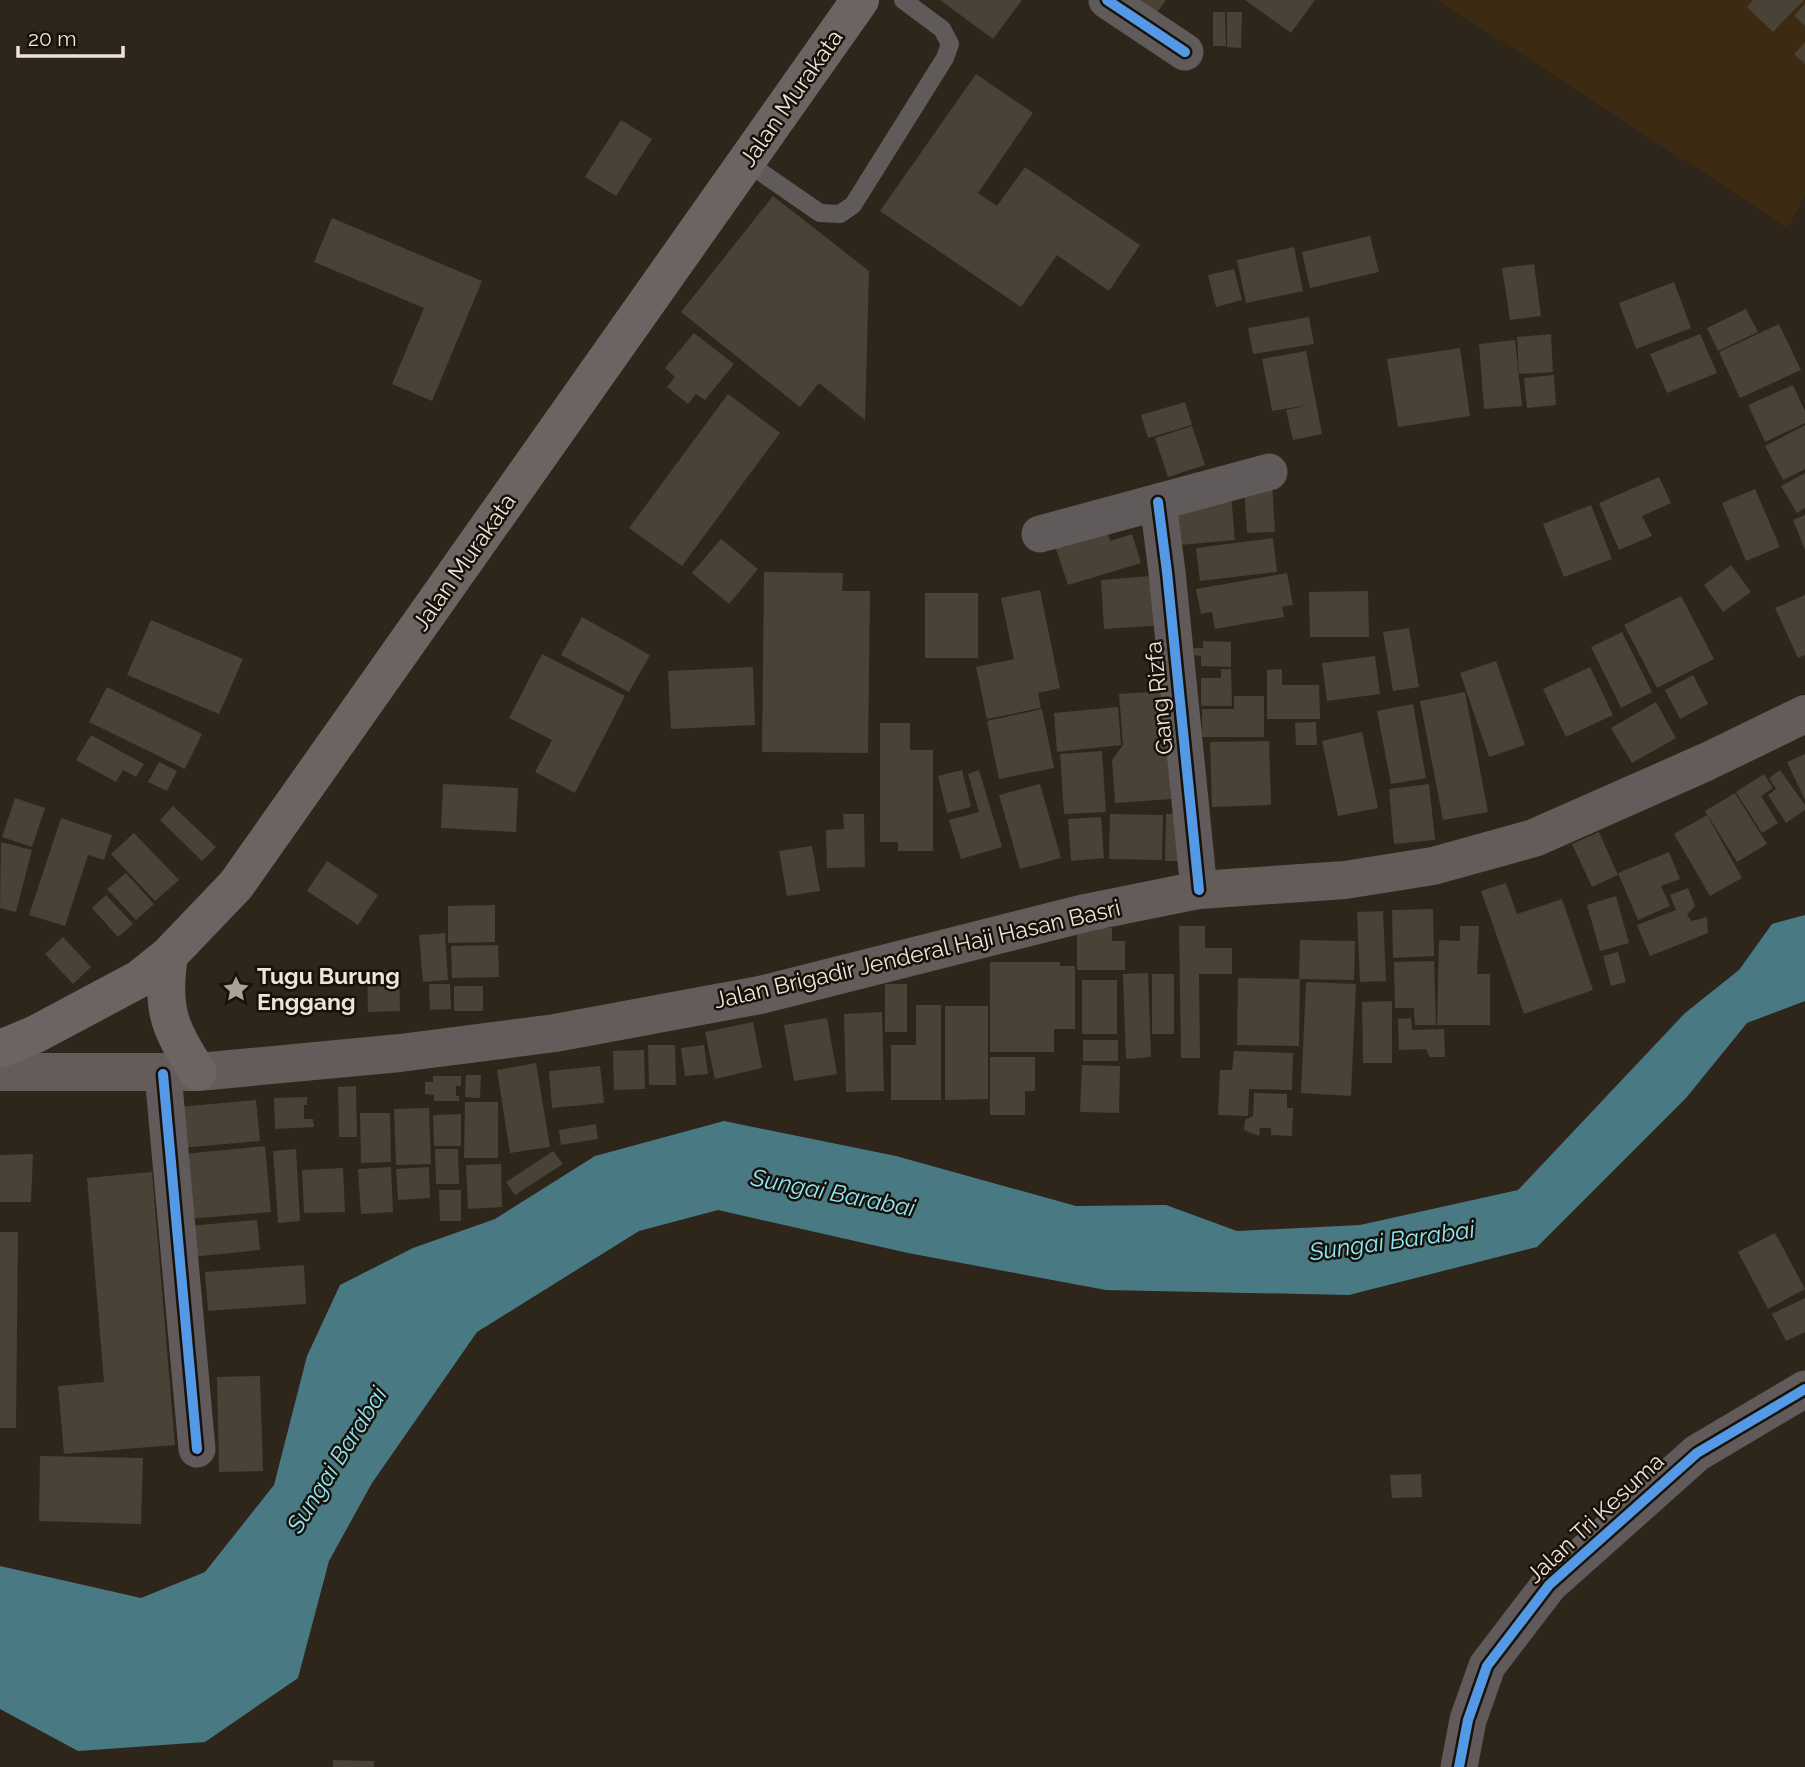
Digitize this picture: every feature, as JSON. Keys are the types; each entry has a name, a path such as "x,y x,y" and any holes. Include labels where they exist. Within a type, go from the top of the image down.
{"main road":[{"name":"Jalan Murakata","path":"0,1049 36,1034 139,979 169,955 236,886 860,0"},
{"name":"Jalan Brigadir Jenderal Haji Hasan Basri","path":"0,1072 181,1073 400,1053 555,1033 760,995 1084,913 1199,890 1345,880 1433,866 1486,853 1545,833 1706,762 1805,714"},
{"path":"169,955 164,985 181,1073"}],"street":[{"path":"1107,0 1185,52"},
{"path":"1040,534 1269,472"},
{"name":"Gang Rizfa","path":"1158,502 1170,595 1199,890"},
{"path":"181,1073 197,1449"},
{"name":"Jalan Tri Kesuma","path":"1459,1767 1468,1720 1487,1666 1549,1586 1697,1453 1805,1389"}],"lane":[{"path":"746,162 820,213 840,214 853,205 945,58 950,44 942,29 903,0"}],"shaded area":[{"path":"1438,0 1805,0 1805,195 1788,228"}],"water":[{"name":"Sungai Barabai","path":"1805,915 1805,1001 1747,1023 1686,1098 1537,1247 1349,1295 1106,1290 908,1253 718,1210 639,1231 477,1332 372,1483 329,1561 298,1678 205,1742 78,1751 0,1709 0,1566 141,1598 205,1572 274,1485 307,1356 340,1285 413,1248 495,1219 595,1156 724,1121 896,1156 1076,1206 1166,1205 1237,1231 1360,1225 1518,1190 1685,1013 1739,970 1772,924"}],"building":[{"path":"940,0 1022,0 993,39"},
{"path":"1137,0 1166,0 1156,14"},
{"path":"1245,0 1315,0 1291,33"},
{"path":"1753,0 1804,0 1773,32 1747,7"},
{"path":"1805,4 1805,26 1794,16"},
{"path":"1213,12 1225,12 1226,46 1213,46"},
{"path":"1227,12 1242,12 1241,48 1227,47"},
{"path":"1805,42 1805,64 1794,54"},
{"path":"976,74 1033,113 978,193 997,206 1025,167 1140,245 1109,291 1057,255 1021,307 880,211"},
{"path":"621,120 652,139 616,196 585,177"},
{"path":"773,196 869,271 865,420 819,383 800,407 681,312"},
{"path":"332,218 482,281 432,401 392,384 424,308 314,262"},
{"path":"1370,236 1379,272 1310,288 1302,252"},
{"path":"1294,247 1303,291 1246,303 1237,260"},
{"path":"1534,264 1541,316 1510,320 1502,268"},
{"path":"1234,269 1242,300 1216,307 1208,275"},
{"path":"1674,282 1691,328 1636,349 1619,303"},
{"path":"1746,309 1758,332 1718,351 1707,328"},
{"path":"1309,317 1314,344 1253,354 1248,328"},
{"path":"1779,324 1801,370 1740,398 1719,352"},
{"path":"694,333 734,364 705,400 696,394 688,404 667,387 675,377 665,368"},
{"path":"1551,334 1553,372 1519,374 1517,337"},
{"path":"1700,334 1717,373 1667,393 1650,354"},
{"path":"1515,340 1522,406 1484,409 1479,344"},
{"path":"1460,348 1470,416 1398,427 1387,359"},
{"path":"1306,351 1322,434 1293,440 1286,410 1308,405 1272,411 1262,359"},
{"path":"1554,375 1556,405 1527,408 1524,378"},
{"path":"1793,385 1805,411 1805,423 1765,442 1748,405"},
{"path":"728,394 780,433 682,566 629,528"},
{"path":"1185,402 1192,425 1148,438 1141,415"},
{"path":"1805,425 1805,469 1783,480 1765,446"},
{"path":"1192,426 1205,465 1168,477 1155,438"},
{"path":"1805,473 1805,508 1797,513 1781,486"},
{"path":"1659,477 1671,503 1642,516 1652,536 1619,550 1599,503"},
{"path":"1272,483 1275,532 1247,533 1244,485"},
{"path":"1755,489 1780,547 1746,561 1722,503"},
{"path":"1231,494 1235,540 1169,546 1172,500"},
{"path":"1591,505 1612,559 1564,577 1543,524"},
{"path":"1805,515 1805,550 1793,520"},
{"path":"1106,528 1110,541 1132,534 1141,563 1068,585 1054,543"},
{"path":"1273,538 1277,572 1200,581 1196,548"},
{"path":"721,539 758,569 729,604 692,573"},
{"path":"1731,565 1751,592 1723,612 1704,585"},
{"path":"764,572 843,573 842,591 870,591 868,753 762,752"},
{"path":"1287,573 1293,605 1282,607 1284,617 1215,629 1212,612 1201,614 1196,589"},
{"path":"1163,575 1166,625 1104,629 1101,580"},
{"path":"1040,590 1060,688 1038,693 1041,708 987,719 976,667 1014,659 1001,598"},
{"path":"1368,591 1369,637 1310,637 1309,592"},
{"path":"925,593 978,593 978,658 925,658"},
{"path":"1805,595 1805,655 1798,658 1775,608"},
{"path":"1681,596 1714,659 1657,688 1624,625"},
{"path":"582,617 650,655 629,692 561,655"},
{"path":"151,620 243,659 219,714 127,675"},
{"path":"1409,628 1419,687 1393,691 1383,632"},
{"path":"1622,632 1652,692 1621,708 1591,647"},
{"path":"1203,641 1231,642 1231,667 1201,666 1201,656 1194,655 1194,648 1203,648"},
{"path":"542,654 625,696 575,793 535,772 552,740 509,718"},
{"path":"1375,656 1380,694 1327,701 1322,663"},
{"path":"1496,661 1525,745 1489,757 1460,673"},
{"path":"753,667 755,725 671,729 668,671"},
{"path":"1590,667 1613,715 1566,737 1543,689"},
{"path":"1221,669 1231,669 1232,706 1201,706 1201,678 1221,678"},
{"path":"1282,669 1282,685 1319,685 1320,719 1267,719 1267,670"},
{"path":"1693,675 1708,704 1680,719 1665,690"},
{"path":"107,687 202,734 185,769 89,722"},
{"path":"1163,691 1171,799 1115,803 1112,760 1123,745 1119,694"},
{"path":"1465,692 1488,812 1443,820 1420,701"},
{"path":"1234,696 1264,696 1264,737 1202,737 1202,709 1234,709"},
{"path":"1656,702 1676,738 1632,763 1611,728"},
{"path":"1413,704 1426,778 1391,784 1377,711"},
{"path":"1118,707 1121,745 1057,752 1054,713"},
{"path":"1042,709 1054,768 999,779 987,721"},
{"path":"1316,722 1317,745 1296,745 1295,723"},
{"path":"880,723 910,723 910,750 933,750 933,851 898,851 898,842 880,842"},
{"path":"1362,732 1378,808 1338,816 1322,741"},
{"path":"91,735 144,764 136,777 123,770 116,782 76,760"},
{"path":"1269,741 1271,805 1212,807 1210,742"},
{"path":"1102,751 1106,812 1064,814 1060,754"},
{"path":"1805,754 1805,800 1787,762"},
{"path":"159,762 177,771 167,791 148,782"},
{"path":"962,770 971,807 947,813 938,776"},
{"path":"979,770 1002,847 961,859 949,820 979,812 968,774"},
{"path":"1780,770 1805,805 1805,810 1786,823 1768,795 1776,789 1769,778"},
{"path":"1764,774 1773,788 1761,796 1778,823 1762,833 1736,792"},
{"path":"443,784 518,788 516,832 441,828"},
{"path":"1040,784 1061,858 1020,869 999,795"},
{"path":"1429,784 1435,840 1394,844 1389,789"},
{"path":"1735,793 1767,844 1737,862 1705,811"},
{"path":"15,798 45,808 32,847 2,837"},
{"path":"173,806 216,847 202,861 160,820"},
{"path":"843,814 864,814 865,867 827,868 826,830 844,829"},
{"path":"1110,814 1163,815 1162,860 1109,859"},
{"path":"1166,814 1188,814 1187,861 1165,861"},
{"path":"1707,815 1742,878 1710,896 1674,834"},
{"path":"1101,817 1104,858 1071,861 1068,819"},
{"path":"61,818 112,835 104,860 88,855 65,926 29,915"},
{"path":"1599,832 1618,875 1592,887 1572,844"},
{"path":"134,833 179,880 155,901 111,854"},
{"path":"1,842 32,850 16,912 0,908"},
{"path":"812,846 820,891 787,896 779,851"},
{"path":"1669,852 1680,879 1661,886 1670,906 1638,920 1618,873"},
{"path":"327,861 378,895 358,925 307,891"},
{"path":"126,873 154,904 136,920 107,889"},
{"path":"1506,883 1517,914 1562,899 1593,990 1524,1014 1481,891"},
{"path":"1688,888 1695,906 1687,915 1692,921 1707,917 1708,933 1650,956 1637,925 1676,910 1670,895"},
{"path":"106,895 133,924 118,937 92,908"},
{"path":"1616,896 1629,943 1600,951 1587,905"},
{"path":"495,905 495,942 448,943 448,906"},
{"path":"1433,909 1434,956 1393,958 1392,910"},
{"path":"1383,911 1386,981 1360,982 1357,912"},
{"path":"1179,926 1205,926 1205,948 1232,948 1232,974 1199,974 1200,1058 1181,1058"},
{"path":"1460,926 1479,926 1477,974 1490,974 1490,1025 1437,1025 1439,940 1460,941"},
{"path":"1077,928 1112,928 1112,941 1125,941 1125,970 1077,970"},
{"path":"445,933 448,980 423,982 419,935"},
{"path":"63,937 91,967 73,984 45,954"},
{"path":"1300,940 1355,941 1354,980 1300,979 1299,1046 1237,1045 1238,978 1299,979"},
{"path":"498,945 499,977 452,978 451,946"},
{"path":"1618,952 1626,982 1611,986 1603,956"},
{"path":"1434,961 1436,1025 1415,1025 1414,1008 1395,1008 1394,962"},
{"path":"990,962 1060,962 1060,966 1075,966 1075,1029 1054,1029 1054,1052 990,1052"},
{"path":"399,970 400,1011 368,1012 367,971"},
{"path":"1148,973 1151,1057 1126,1059 1123,974"},
{"path":"1152,974 1174,974 1174,1034 1152,1034"},
{"path":"1082,980 1117,980 1117,1034 1082,1034"},
{"path":"1306,982 1356,984 1351,1096 1301,1093"},
{"path":"429,984 450,984 451,1009 430,1010"},
{"path":"885,984 907,984 907,1032 885,1032"},
{"path":"454,986 483,986 483,1011 454,1011"},
{"path":"1392,1001 1392,1063 1363,1063 1362,1002"},
{"path":"916,1005 941,1005 941,1100 891,1100 891,1045 916,1045"},
{"path":"945,1006 988,1006 988,1099 945,1100"},
{"path":"882,1012 884,1091 846,1092 844,1014"},
{"path":"827,1018 837,1074 794,1081 784,1025"},
{"path":"1411,1018 1412,1030 1444,1029 1445,1057 1430,1057 1426,1049 1399,1050 1398,1019"},
{"path":"753,1022 762,1068 715,1079 705,1032"},
{"path":"1083,1040 1118,1040 1118,1061 1083,1061"},
{"path":"648,1045 675,1045 676,1085 649,1085"},
{"path":"704,1045 708,1074 685,1076 681,1048"},
{"path":"644,1050 645,1089 614,1090 613,1051"},
{"path":"1234,1051 1293,1053 1292,1090 1249,1089 1248,1116 1218,1115 1220,1070 1232,1070"},
{"path":"990,1057 1035,1057 1035,1091 1025,1091 1025,1115 990,1115"},
{"path":"536,1063 550,1147 510,1153 497,1070"},
{"path":"1082,1065 1120,1066 1119,1113 1080,1112"},
{"path":"600,1066 604,1103 552,1108 549,1071"},
{"path":"466,1075 481,1075 480,1098 465,1097"},
{"path":"433,1076 461,1076 461,1086 456,1086 459,1101 434,1101 434,1095 425,1094 425,1082 433,1082"},
{"path":"356,1086 357,1137 339,1137 338,1087"},
{"path":"1254,1093 1287,1094 1287,1108 1293,1108 1292,1136 1271,1135 1271,1128 1260,1128 1259,1136 1244,1130 1245,1120 1253,1116"},
{"path":"307,1097 304,1119 313,1119 314,1127 275,1129 274,1098"},
{"path":"256,1100 260,1141 181,1148 178,1107"},
{"path":"465,1102 498,1102 498,1158 464,1158"},
{"path":"429,1108 431,1164 396,1165 394,1109"},
{"path":"360,1113 390,1113 391,1162 361,1163"},
{"path":"461,1114 461,1146 434,1146 433,1115"},
{"path":"596,1124 598,1139 561,1145 559,1130"},
{"path":"265,1146 271,1212 189,1219 183,1154"},
{"path":"296,1149 300,1221 278,1223 273,1151"},
{"path":"435,1149 458,1149 459,1184 436,1184"},
{"path":"553,1151 563,1164 515,1195 506,1182"},
{"path":"33,1154 31,1202 0,1202 0,1155"},
{"path":"501,1164 502,1207 468,1209 466,1165"},
{"path":"391,1167 393,1212 361,1214 358,1169"},
{"path":"429,1167 430,1198 398,1200 396,1169"},
{"path":"343,1168 345,1212 304,1213 302,1170"},
{"path":"152,1172 175,1445 64,1454 58,1386 104,1382 87,1178"},
{"path":"439,1190 461,1190 461,1221 440,1221"},
{"path":"257,1220 260,1250 191,1257 188,1226"},
{"path":"0,1232 18,1232 16,1428 0,1428"},
{"path":"1775,1233 1805,1289 1768,1309 1738,1252"},
{"path":"304,1265 306,1304 208,1311 205,1272"},
{"path":"1805,1298 1805,1332 1786,1341 1772,1314"},
{"path":"260,1376 263,1471 219,1472 217,1377"},
{"path":"40,1456 143,1458 141,1524 39,1521"},
{"path":"1421,1474 1422,1497 1392,1498 1390,1475"},
{"path":"333,1760 374,1761 374,1767 333,1767"}],"cycle path":[{"path":"1107,0 1185,52"},
{"path":"1158,502 1199,890"},
{"path":"163,1074 197,1449"},
{"path":"1459,1767 1468,1720 1487,1666 1549,1585 1697,1453 1805,1389"}],"place":[{"name":"Tugu Burung Enggang","path":"236,989"}]}
